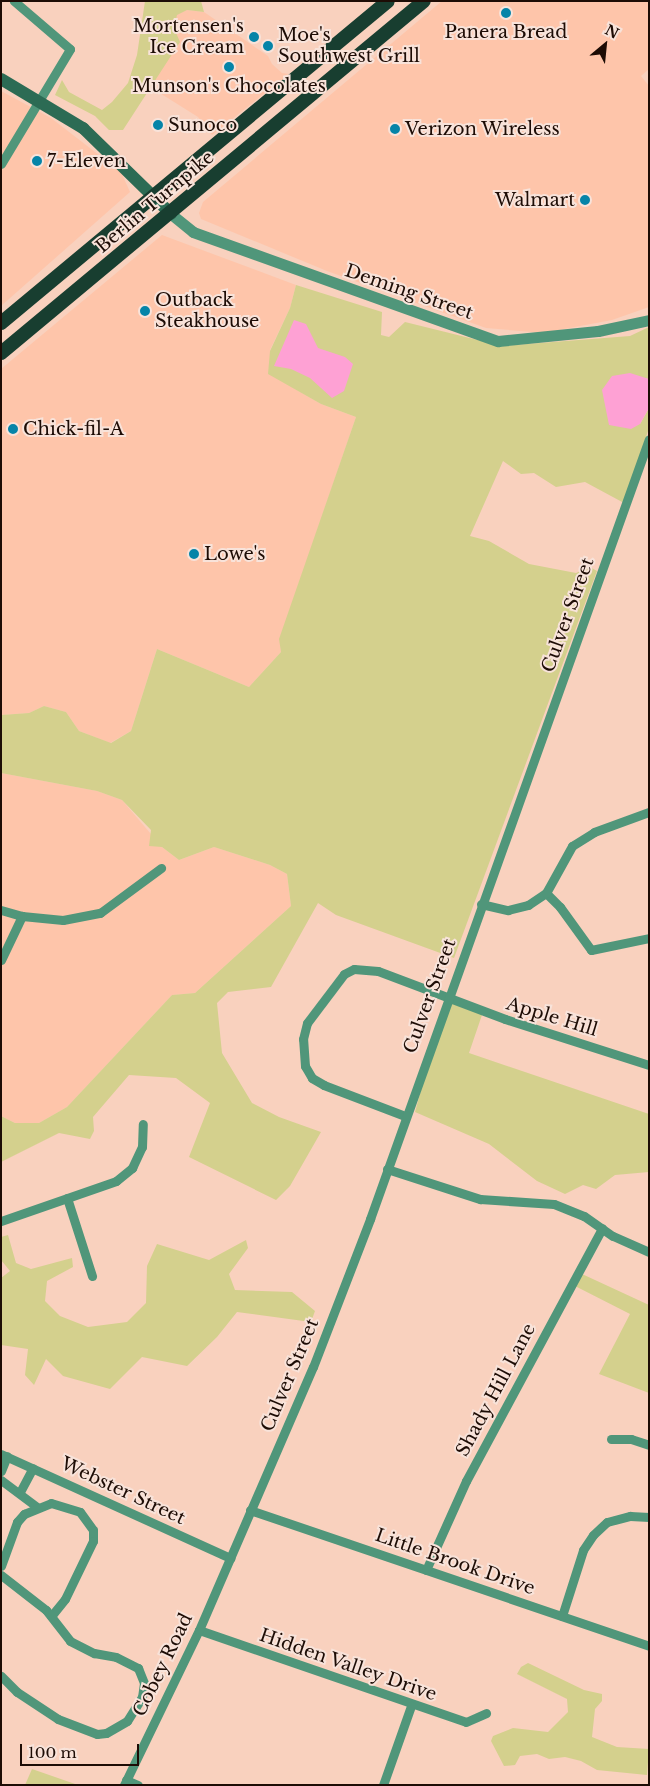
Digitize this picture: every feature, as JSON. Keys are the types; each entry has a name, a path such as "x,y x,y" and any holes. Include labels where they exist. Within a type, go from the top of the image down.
{"highway":[{"name":"Berlin Turnpike","path":"1,323 388,1"},
{"name":"Berlin Turnpike","path":"1,353 171,214 424,1"}],"main road":[{"path":"1,79 83,128 171,214"}],"street":[{"path":"1,164 70,49 14,1"},
{"name":"Deming Street","path":"171,214 192,232 498,341 598,331 649,320"},
{"name":"Culver Street","path":"230,1558 313,1367 387,1170 404,1116 649,439"},
{"path":"481,904 508,910 528,905 546,893 572,846 594,832 649,812"},
{"path":"1,910 22,916 64,920 100,913 161,868"},
{"path":"546,893 560,907 591,950 649,938"},
{"path":"1,960 22,916"},
{"name":"Apple Hill","path":"404,1116 312,1078 305,1066 303,1032 344,974 354,969 372,970 446,999 649,1065"},
{"path":"1,1221 116,1181 132,1168 142,1147 143,1124"},
{"path":"387,1170 480,1199 554,1204 584,1216 626,1244 649,1252"},
{"path":"67,1198 92,1276"},
{"name":"Shady Hill Lane","path":"426,1570 466,1480 602,1228"},
{"path":"612,1439 631,1439 649,1445"},
{"path":"1,1471 4,1455"},
{"name":"Webster Street","path":"4,1455 230,1558"},
{"path":"20,1492 33,1468"},
{"path":"1,1480 20,1492 37,1507"},
{"path":"1,1566 17,1522 37,1507 51,1503 80,1512 93,1530 90,1548 65,1599 51,1616"},
{"name":"Little Brook Drive","path":"250,1510 649,1646"},
{"path":"562,1616 583,1550 593,1535 607,1522 630,1516 649,1517"},
{"name":"Cobey Road","path":"125,1783 199,1630 230,1558"},
{"path":"1,1575 51,1616 70,1640 94,1653 116,1657 138,1668 144,1683 142,1697 127,1721 106,1733 88,1731 58,1719 17,1692 1,1676"},
{"name":"Hidden Valley Drive","path":"199,1630 411,1706 466,1722 486,1713"},
{"path":"383,1785 411,1706"},
{"path":"125,1783 138,1785"}],"shaded area":[{"path":"145,1 201,1 204,12 187,10 177,15 174,28 180,42 123,130 109,130 95,116 55,95 62,80 69,92 102,110 112,102 128,83 137,55"},
{"path":"442,1 649,1 649,69 641,76 649,86 649,307 612,320 543,333 486,328 327,271 201,219 199,213 203,202"},
{"path":"187,10 204,12 268,56 272,64 282,73 289,74 212,135 198,117 155,90 135,81 174,14"},
{"path":"1,91 51,118 121,172 130,192 1,306"},
{"path":"162,235 296,285 290,308 270,350 295,389 321,404 356,417 280,639 281,652 249,687 157,649 131,731 110,743 79,731 66,712 44,706 29,713 1,715 1,369"},
{"path":"296,285 382,312 381,335 389,337 405,322 502,346 630,336 649,327 649,379 612,376 640,424 649,408 649,428 624,503 585,482 556,487 534,473 521,474 503,461 470,536 489,541 529,564 576,573 590,567 597,571 454,958 336,915 318,903 271,987 228,992 217,1003 222,1053 252,1103 279,1117 321,1132 290,1186 276,1200 189,1157 210,1103 176,1078 129,1075 93,1117 94,1131 90,1139 59,1133 1,1162 1,1116 15,1123 39,1123 67,1107 172,995 195,993 291,906 287,874 270,865 214,847 179,860 162,847 149,846 151,830 122,800 97,791 1,773 1,715 29,713 44,706 66,712 79,731 111,743 131,731 157,649 249,687 281,652 279,639 356,417 321,404 268,374 270,351 290,308"},
{"path":"294,320 306,324 318,348 345,357 353,364 344,391 332,398 310,378 291,369 274,366"},
{"path":"630,373 649,379 649,408 640,424 631,429 609,425 602,390 612,376"},
{"path":"1,773 97,791 122,800 162,847 179,860 214,847 270,865 287,874 291,906 195,993 172,995 67,1107 39,1123 15,1123 1,1116"},
{"path":"446,999 483,1012 469,1053 649,1114 649,1172 615,1175 596,1189 583,1185 565,1194 537,1181 489,1144 415,1112"},
{"path":"8,1235 16,1263 31,1269 72,1258 73,1267 47,1281 45,1301 60,1316 88,1327 127,1322 146,1303 147,1266 157,1244 209,1260 246,1240 248,1248 229,1274 235,1290 292,1292 315,1311 311,1322 237,1312 217,1337 187,1366 142,1357 110,1389 63,1376 46,1359 34,1385 25,1375 28,1349 1,1345 1,1278 10,1271 1,1260 1,1237"},
{"path":"582,1274 649,1305 649,1393 599,1374 630,1314 575,1286"},
{"path":"528,1663 584,1690 602,1694 602,1701 595,1709 592,1737 617,1747 649,1749 647,1775 597,1770 581,1761 565,1757 549,1759 537,1754 520,1756 515,1765 504,1766 491,1741 493,1736 513,1728 548,1732 568,1712 567,1699 517,1674 521,1667"},
{"path":"32,1769 78,1785 25,1785"}],"place":[{"name":"Panera Bread","path":"506,13"},
{"name":"Mortensen's Ice Cream","path":"254,37"},
{"name":"Moe's Southwest Grill","path":"268,46"},
{"name":"Munson's Chocolates","path":"229,67"},
{"name":"Sunoco","path":"158,125"},
{"name":"Verizon Wireless","path":"395,129"},
{"name":"7-Eleven","path":"37,161"},
{"name":"Walmart","path":"585,200"},
{"name":"Outback Steakhouse","path":"145,311"},
{"name":"Chick-fil-A","path":"13,429"},
{"name":"Lowe's","path":"194,554"}]}
